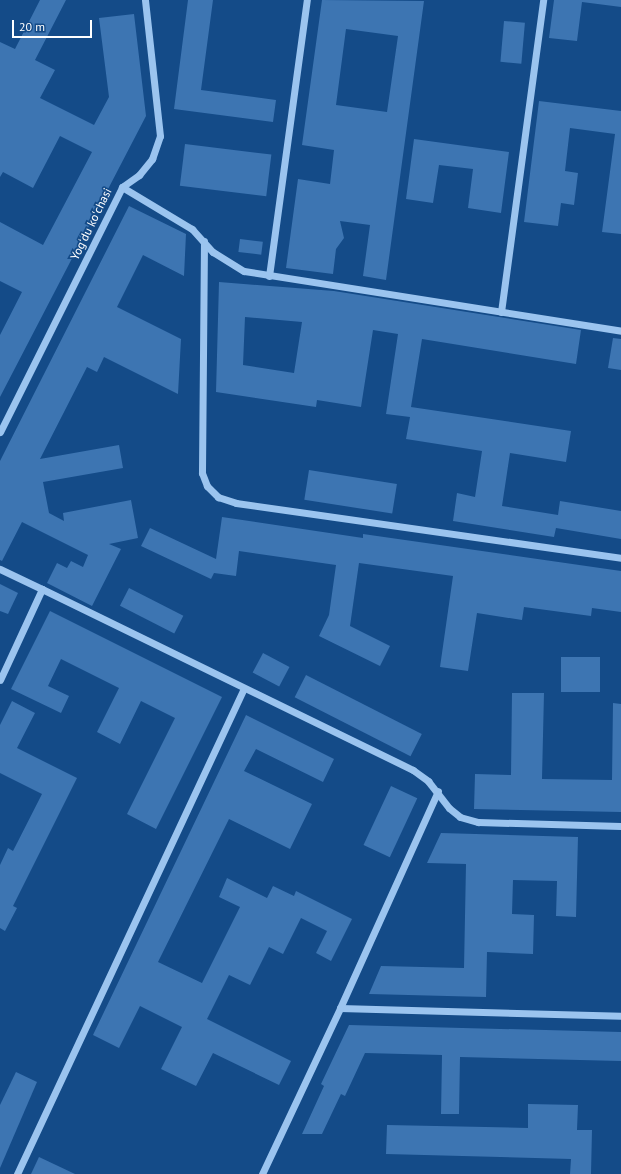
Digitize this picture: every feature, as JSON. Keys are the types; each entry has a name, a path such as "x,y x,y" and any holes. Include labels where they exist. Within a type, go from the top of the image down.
{"street":[{"name":"Yogʻdu koʻchasi","path":"0,432 122,187 139,175 152,159 160,136 145,0"},
{"path":"269,276 307,0"},
{"path":"501,312 542,0"},
{"path":"122,187 192,229 226,262 244,271 621,331"},
{"path":"204,240 202,473 207,486 218,497 236,503 621,558"},
{"path":"0,569 413,770 438,791 449,808 460,817 478,822 621,826"},
{"path":"0,680 42,589"},
{"path":"17,1174 244,688"},
{"path":"262,1174 340,1008 438,791"},
{"path":"340,1008 621,1016"}],"building":[{"path":"40,0 66,0 35,60 55,70 40,98 94,125 109,97 99,18 134,14 146,116 0,397 0,335 22,292 0,281 0,222 43,245 92,152 60,136 33,188 3,172 0,177 0,42 15,49"},
{"path":"188,0 213,0 201,90 276,100 273,122 174,109"},
{"path":"322,0 424,1 386,280 363,276 370,225 340,221 344,238 336,249 333,274 286,268 298,179 330,184 334,150 302,145","holes":["346,29 398,36 387,112 336,105"]},
{"path":"554,0 621,0 621,7 582,2 577,41 549,38"},
{"path":"504,21 525,23 521,64 500,62"},
{"path":"539,101 621,111 621,234 602,232 615,134 570,128 565,171 578,173 574,205 561,203 558,226 524,222"},
{"path":"414,139 509,152 501,213 468,208 473,169 439,165 433,203 406,199"},
{"path":"185,144 271,155 266,196 180,186"},
{"path":"129,206 186,234 184,276 143,255 117,307 181,339 178,394 104,357 97,372 87,367 40,459 119,445 123,468 43,482 49,513 64,521 63,513 131,500 138,538 109,544 121,549 92,606 47,583 57,563 67,568 71,561 83,567 88,555 22,522 2,561 0,560 0,461"},
{"path":"240,239 263,242 261,255 238,252"},
{"path":"219,282 334,291 581,330 576,364 422,339 411,407 571,431 566,462 510,453 502,506 558,515 560,501 621,511 621,539 556,528 554,537 453,521 457,493 475,497 482,451 406,439 410,417 386,414 398,334 373,330 361,407 317,400 316,407 216,392","holes":["245,317 302,322 294,373 243,365"]},
{"path":"613,338 621,339 621,370 608,368"},
{"path":"309,470 397,484 392,514 304,500"},
{"path":"222,517 363,538 363,534 621,571 621,612 592,608 591,616 524,607 522,620 477,613 468,671 440,667 453,576 359,563 350,626 390,646 380,666 319,636 329,615 336,565 239,551 236,576 214,573 211,579 141,546 150,528 216,559"},
{"path":"0,584 18,593 8,614 0,611"},
{"path":"129,588 183,616 174,634 120,606"},
{"path":"50,611 222,697 156,829 127,814 175,718 141,701 120,744 97,732 119,688 61,659 48,686 69,696 61,713 11,689"},
{"path":"263,653 289,667 279,687 253,672"},
{"path":"561,657 600,657 600,692 561,692"},
{"path":"306,675 422,734 410,756 295,697"},
{"path":"512,693 544,693 542,779 612,780 613,703 621,704 621,812 474,809 475,774 511,775"},
{"path":"12,701 35,713 17,748 77,778 13,906 17,908 5,931 0,928 0,865 8,848 13,851 42,794 0,773 0,725"},
{"path":"246,715 334,759 323,782 256,749 244,771 312,804 290,849 229,819 158,962 202,983 240,907 219,897 227,878 267,898 273,886 294,896 296,891 352,919 331,961 316,953 327,931 301,918 283,954 269,947 250,985 229,975 207,1019 291,1061 279,1085 213,1053 196,1086 161,1069 182,1027 140,1006 119,1048 93,1035"},
{"path":"391,786 417,798 390,857 364,845"},
{"path":"441,833 578,837 576,917 556,916 557,881 513,880 512,914 534,915 533,954 487,952 486,997 369,994 381,966 464,968 466,864 427,863"},
{"path":"349,1025 621,1032 621,1061 460,1057 459,1114 441,1114 442,1055 365,1053 345,1096 341,1094 322,1134 302,1134 324,1086 321,1084"},
{"path":"16,1072 37,1082 0,1168 0,1105"},
{"path":"528,1104 578,1105 577,1130 592,1130 591,1174 570,1174 571,1159 386,1154 387,1125 528,1128"},
{"path":"39,1157 75,1174 31,1174"}]}
